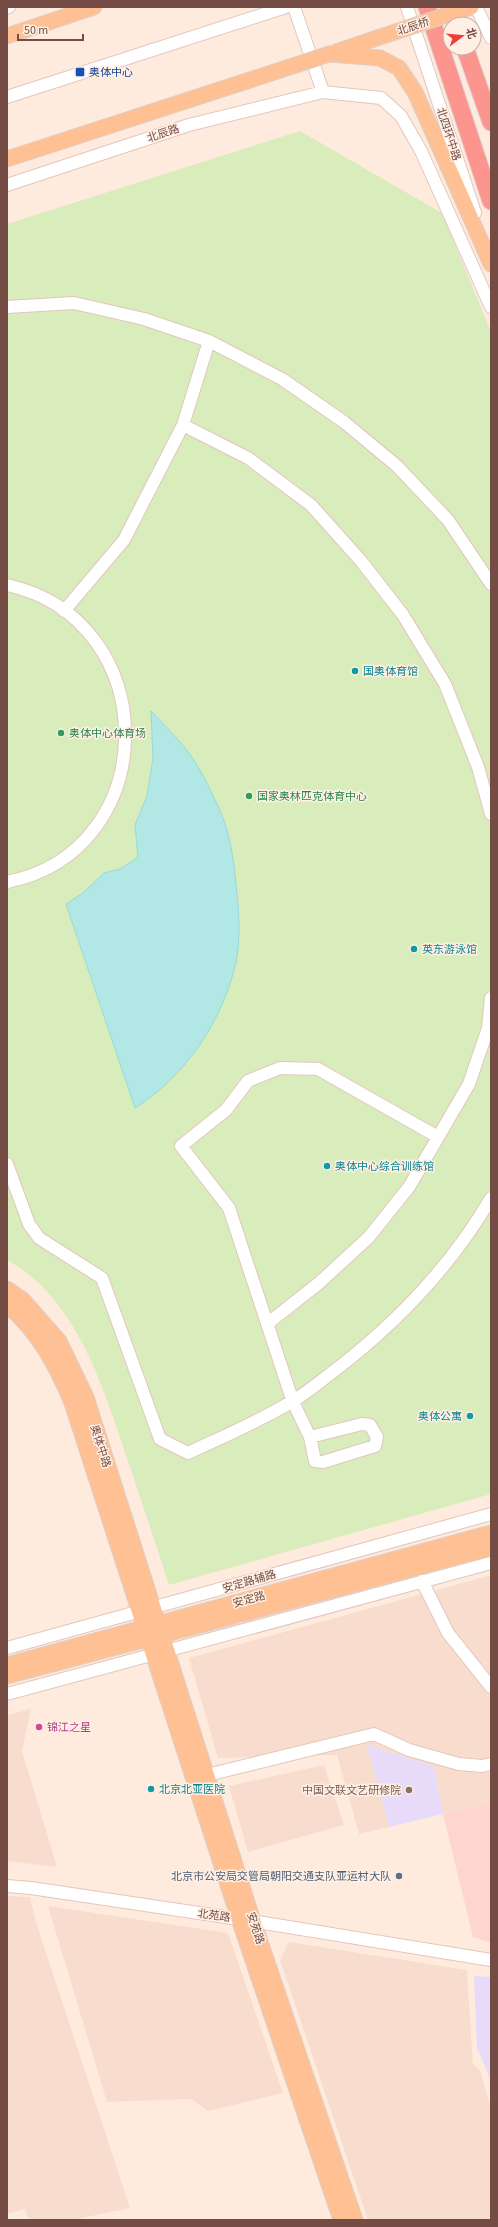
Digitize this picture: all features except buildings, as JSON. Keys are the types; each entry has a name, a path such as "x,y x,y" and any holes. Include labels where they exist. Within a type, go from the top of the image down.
{"highway":[{"name":"北四环中路","path":"427,7 491,201"},
{"path":"468,56 491,122"}],"main road":[{"path":"7,36 94,7"},
{"name":"北辰桥","path":"7,159 471,7"},
{"path":"329,54 380,58 399,68 415,92 491,263"},
{"name":"奥体中路","path":"7,1288 23,1300 59,1341 86,1397 154,1608 153,1631"},
{"name":"奥体中路","path":"7,1304 20,1315 40,1339 63,1380 72,1403 139,1612 153,1631"},
{"name":"安定路","path":"7,1676 153,1631 491,1533"},
{"name":"安定路","path":"7,1665 153,1631 491,1548"},
{"name":"安苑路","path":"153,1631 341,2220"},
{"name":"安苑路","path":"160,1652 207,1775 246,1920 355,2220"}],"street":[{"path":"7,97 286,7"},
{"path":"294,7 323,92"},
{"name":"北四环中路","path":"407,7 491,263"},
{"path":"476,7 491,38"},
{"name":"北辰路","path":"7,185 189,125 323,92 381,98 401,116 421,151 491,307"},
{"path":"7,306 74,303 144,319 209,341 282,379 344,422 397,466 448,520 491,584"},
{"path":"64,611 124,540 183,425 209,341"},
{"path":"183,425 248,458 311,505 361,561 394,603 445,684 478,767 491,814"},
{"path":"7,585 33,593 64,611 92,637 106,658 117,682 125,719 126,745 122,770 114,794 102,816 77,846 46,868 7,882"},
{"path":"267,1324 319,1283 369,1238 409,1188 469,1084 488,1028 491,998"},
{"path":"310,1437 362,1424 370,1425 377,1437 376,1446 323,1462 315,1461 310,1437 293,1402 229,1208 182,1146 226,1110 248,1081 280,1068 318,1069 438,1137"},
{"path":"7,1164 29,1224 39,1238 102,1278 160,1439 188,1453 293,1402 359,1352 401,1315 442,1270 478,1221 491,1198"},
{"name":"安定路辅路","path":"7,1648 491,1514"},
{"path":"7,1694 491,1563"},
{"path":"422,1581 448,1633 491,1687"},
{"path":"29,1670 63,1679"},
{"path":"207,1775 374,1734 409,1750 459,1764 482,1766 491,1764"},
{"name":"北苑路","path":"7,1886 38,1889 246,1920 491,1960"}],"shaded area":[{"path":"491,1575 491,1803 443,1814 434,1766 367,1745 389,1827 359,1834 337,1755 218,1758 189,1658"},
{"path":"31,1709 22,1751 57,1867 7,1861 7,1715"},
{"name":"中国文联文艺研修院","path":"367,1745 434,1766 443,1814 389,1827"},
{"path":"324,1765 344,1825 248,1852 229,1786"},
{"path":"491,1803 491,1943 473,1937 443,1814"},
{"path":"7,1896 30,1897 35,1919 130,2208 72,2220 30,2220 24,2209 7,2214"},
{"path":"48,1906 228,1933 283,2093 208,2111 191,2099 107,2102"},
{"path":"289,1942 467,1970 473,2064 480,2070 491,2109 491,2220 368,2220 280,1960"},
{"path":"474,1976 491,1977 491,2085 486,2068 477,2049"}],"green space":[{"name":"国家奥林匹克体育中心","path":"300,131 442,213 491,332 491,1494 169,1585 110,1408 99,1378 86,1350 53,1298 32,1277 7,1260 7,224"}],"water":[{"path":"151,711 179,740 189,753 205,778 221,813 227,830 233,857 238,903 239,933 238,953 230,984 212,1025 200,1045 186,1063 153,1095 135,1108 66,904 83,893 104,873 120,869 138,857 135,825 147,796 153,758"}],"place":[{"name":"奥体中心","path":"80,72"},
{"name":"国奥体育馆","path":"355,671"},
{"name":"奥体中心体育场","path":"61,733"},
{"name":"国家奥林匹克体育中心","path":"249,796"},
{"name":"英东游泳馆","path":"414,949"},
{"name":"奥体中心综合训练馆","path":"327,1166"},
{"name":"奥体公寓","path":"470,1416"},
{"name":"锦江之星","path":"39,1727"},
{"name":"北京北亚医院","path":"151,1789"},
{"name":"中国文联文艺研修院","path":"409,1790"},
{"name":"北京市公安局交管局朝阳交通支队亚运村大队","path":"399,1876"}]}
